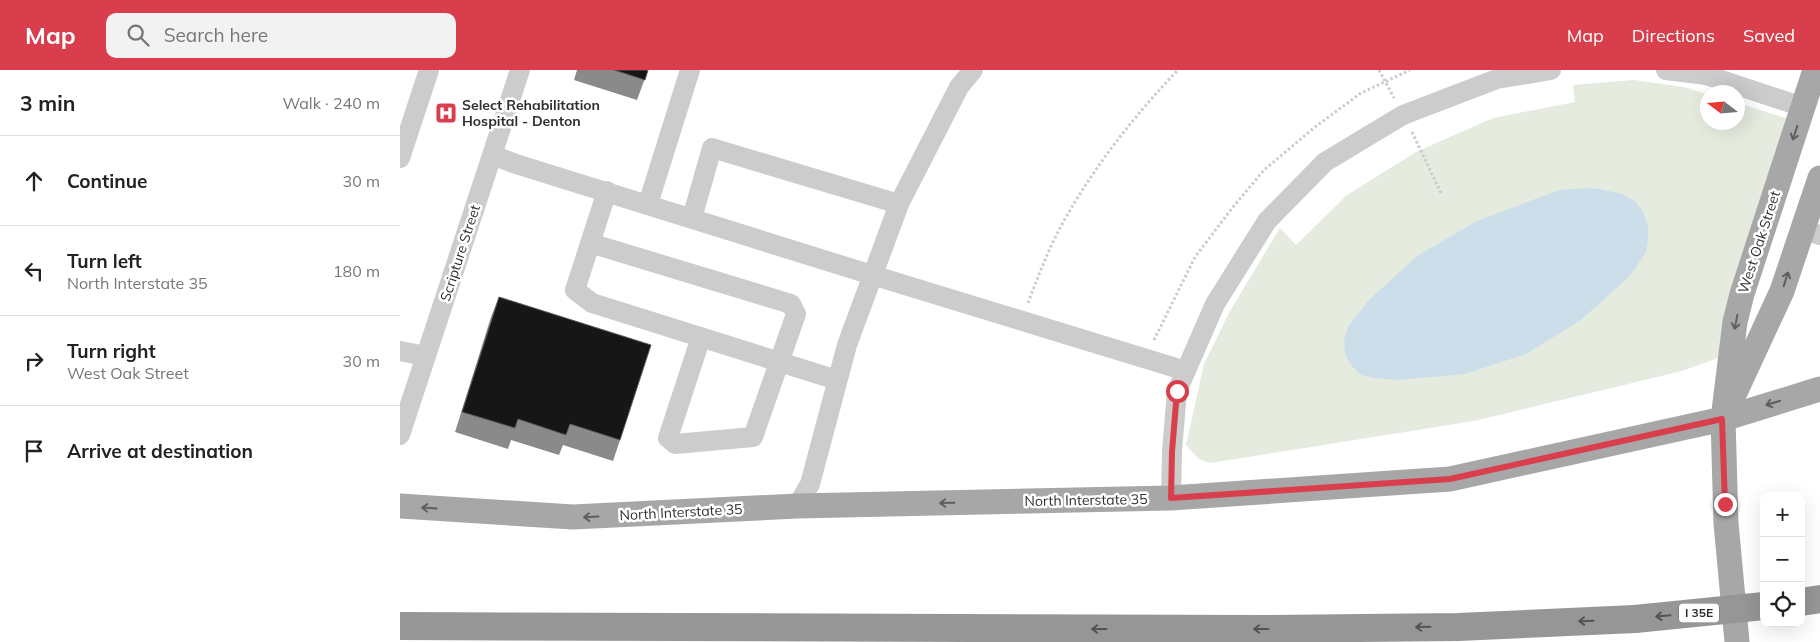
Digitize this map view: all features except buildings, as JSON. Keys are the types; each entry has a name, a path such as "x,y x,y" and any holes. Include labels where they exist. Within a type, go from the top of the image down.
{"highway":[{"path":"1805,601 1820,599"},
{"name":"I 35E","path":"400,626 1261,629 1458,626 1635,619 1760,606"}],"main road":[{"name":"West Oak Street","path":"1737,642 1726,522 1722,419 1735,322 1815,70"},
{"name":"West Oak Street","path":"1722,419 1812,232 1820,178"},
{"path":"1768,216 1812,232"},
{"name":"North Interstate 35","path":"400,506 572,518 797,506 1171,498 1450,479 1722,419 1820,389"}],"street":[{"path":"400,158 429,70"},
{"name":"Scripture Street","path":"400,435 520,70"},
{"path":"648,204 690,70"},
{"path":"797,506 810,484 847,345 899,204 959,87 973,70"},
{"path":"1171,498 1172,452 1177,391 1215,304 1267,221 1325,162 1403,115 1497,79 1551,70"},
{"path":"1666,70 1706,75 1803,107"},
{"path":"692,218 712,148 899,204"},
{"path":"492,155 872,275 1186,371"},
{"path":"607,191 575,290 592,303 838,380"},
{"path":"590,243 791,304 796,314 754,437 675,444 668,438 701,337"},
{"path":"400,351 426,356"}],"path":[{"path":"1021,320 1044,262 1065,219 1104,157 1149,101 1178,70"},
{"path":"1146,359 1195,257 1232,207 1264,170 1315,127 1361,94 1410,70"}],"shaded area":[{"path":"1634,80 1684,87 1700,92 1700,130 1745,130 1745,105 1798,122 1721,357 1682,371 1474,421 1210,463 1199,459 1186,445 1204,364 1230,311 1280,228 1296,245 1347,195 1416,152 1493,118 1575,102 1573,85"}],"water":[{"path":"1586,188 1623,194 1635,201 1643,212 1648,225 1648,239 1646,252 1630,276 1581,320 1526,354 1465,374 1398,380 1361,375 1352,366 1345,355 1344,340 1349,325 1370,299 1417,256 1475,222 1559,190"}],"place":[{"name":"Select Rehabilitation Hospital - Denton","path":"446,113"}],"route":[{"path":"1177,391 1172,452 1171,498 1450,479 1722,419 1725,504"}]}
